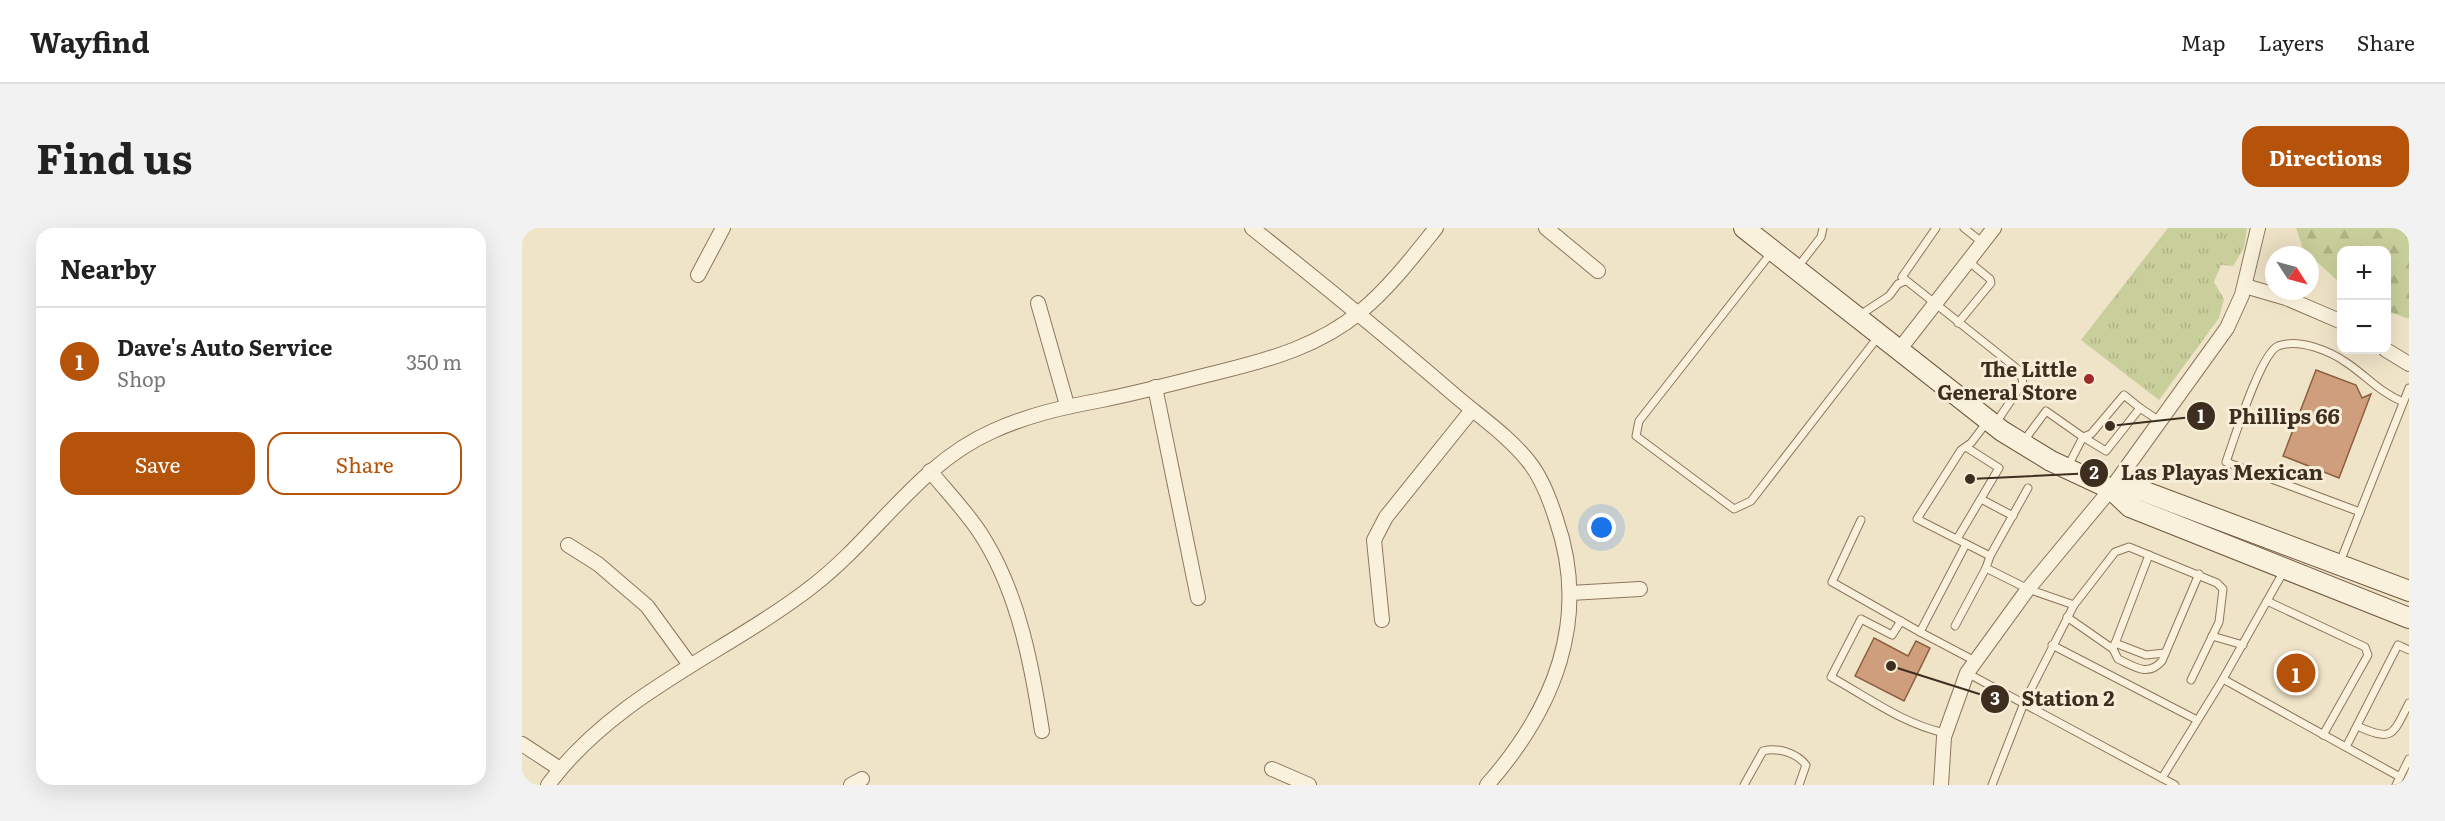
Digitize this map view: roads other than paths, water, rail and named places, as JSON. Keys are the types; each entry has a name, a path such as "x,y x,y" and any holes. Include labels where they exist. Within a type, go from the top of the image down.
{"main road":[{"path":"1744,228 2021,444 2111,489 2130,507 2286,567 2409,618"},
{"path":"2111,489 2143,490 2409,591"}],"street":[{"path":"698,274 723,228"},
{"path":"1252,228 1359,313 1497,430 1529,462 1541,482 1563,539 1570,593 1566,645 1556,673 1527,733 1486,785"},
{"path":"548,785 560,769 621,712 817,583 930,471 954,452 992,431 1067,405 1272,359 1329,334 1359,313 1395,279 1436,228"},
{"path":"1546,228 1598,271"},
{"path":"1899,350 1994,228"},
{"path":"1941,785 1945,733 1967,674 2028,590 2111,489 2227,328 2244,286 2258,228"},
{"path":"2244,286 2286,298 2337,320"},
{"path":"1038,303 1067,405"},
{"path":"2391,353 2409,364"},
{"path":"1155,387 1198,598"},
{"path":"1382,620 1374,540 1386,517 1472,410"},
{"path":"930,471 966,514 1003,574 1018,620 1042,731"},
{"path":"568,545 598,564 647,606 690,665"},
{"path":"1570,593 1640,589"},
{"path":"522,744 560,769"},
{"path":"1272,769 1309,785"}],"lane":[{"path":"1796,269 1821,237 1823,228"},
{"path":"1936,228 1901,275 1905,281 2019,371 2023,383 1991,422 1966,447 1917,519 1990,556"},
{"path":"1964,228 1983,243"},
{"path":"1772,250 1639,422 1636,436 1734,509 1742,506 1751,501 1880,335"},
{"path":"1958,323 1991,283 1990,279 1968,261"},
{"path":"1856,316 1889,296 1898,284 1905,281"},
{"path":"2360,512 2226,462 2263,361 2276,347 2298,342 2346,362 2381,392 2403,402"},
{"path":"2339,564 2409,388"},
{"path":"2066,468 2083,437 2091,434 2124,395 2161,422"},
{"path":"2021,444 2046,411 2106,451 2140,408"},
{"path":"1957,539 1999,468 1966,447"},
{"path":"1955,626 2028,488"},
{"path":"1981,498 2013,516"},
{"path":"1862,520 1832,582 1975,661"},
{"path":"1920,632 1966,544"},
{"path":"1992,785 2024,703 2052,645 2073,606 2115,552 2129,547 2199,574 2217,583 2223,589 2219,622 2191,680"},
{"path":"2149,555 2114,646 2118,659 2145,671 2154,669 2165,653 2199,574"},
{"path":"2162,778 2223,679 2286,567"},
{"path":"1986,568 2028,590 2073,606"},
{"path":"2267,601 2365,647 2368,655 2324,735"},
{"path":"2067,617 2114,646 2146,655 2165,653"},
{"path":"1900,621 1892,635 1861,619 1831,677 1892,713 1928,729 1945,733"},
{"path":"2212,636 2242,645"},
{"path":"2052,645 2197,720"},
{"path":"2346,747 2398,645 2409,650"},
{"path":"1967,674 2175,785"},
{"path":"2223,679 2400,777"},
{"path":"2357,726 2379,736 2388,735 2398,724 2409,703"},
{"path":"1743,785 1763,752 1772,749 1800,758 1806,765 1799,785"},
{"path":"2396,785 2409,759"}],"place":[{"name":"The Little General Store","path":"2089,379"},
{"name":"Phillips 66","path":"2110,426"},
{"name":"Las Playas Mexican","path":"1970,479"},
{"name":"Station 2","path":"1891,666"},
{"name":"Dave's Auto Service","path":"2296,673"}]}
